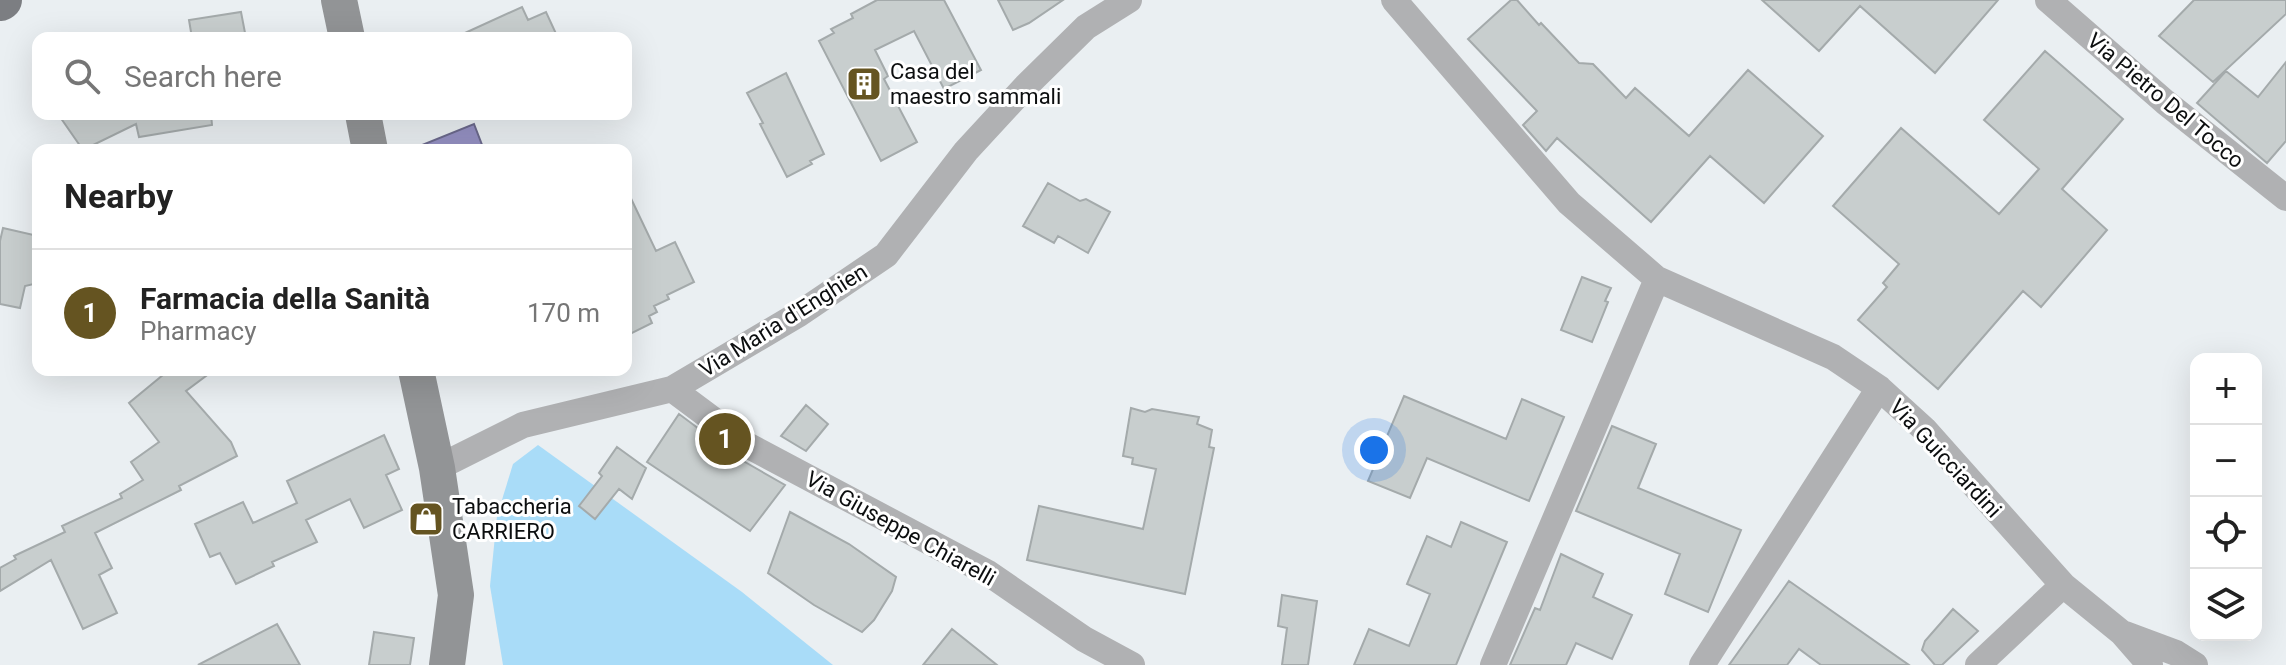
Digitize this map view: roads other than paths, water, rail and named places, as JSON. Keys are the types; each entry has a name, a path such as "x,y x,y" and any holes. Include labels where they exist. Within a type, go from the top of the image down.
{"main road":[{"path":"364,120 369,144"},
{"path":"417,376 437,468 456,595 447,665"}],"street":[{"name":"Via Maria d'Enghien","path":"437,468 523,425 672,389 799,314 886,255 966,151 1026,86 1086,27 1129,0"},
{"name":"Via Guicciardini","path":"1394,0 1569,203 1657,279 1833,357 1879,388 1924,429 2063,585 2122,633 2150,665"},
{"name":"Via Pietro Del Tocco","path":"2048,0 2165,102 2286,198"},
{"path":"1493,665 1657,279"},
{"path":"1702,665 1879,388"},
{"name":"Via Giuseppe Chiarelli","path":"672,389 747,445 988,573 1084,639 1132,665"},
{"path":"1978,665 2063,585"},
{"name":"Via Guicciardini","path":"2122,633 2176,653 2195,665"}],"place":[{"name":"Casa del maestro sammali","path":"864,84"},
{"name":"Farmacia della Sanità","path":"725,439"},
{"name":"Tabaccheria CARRIERO","path":"426,519"}]}
